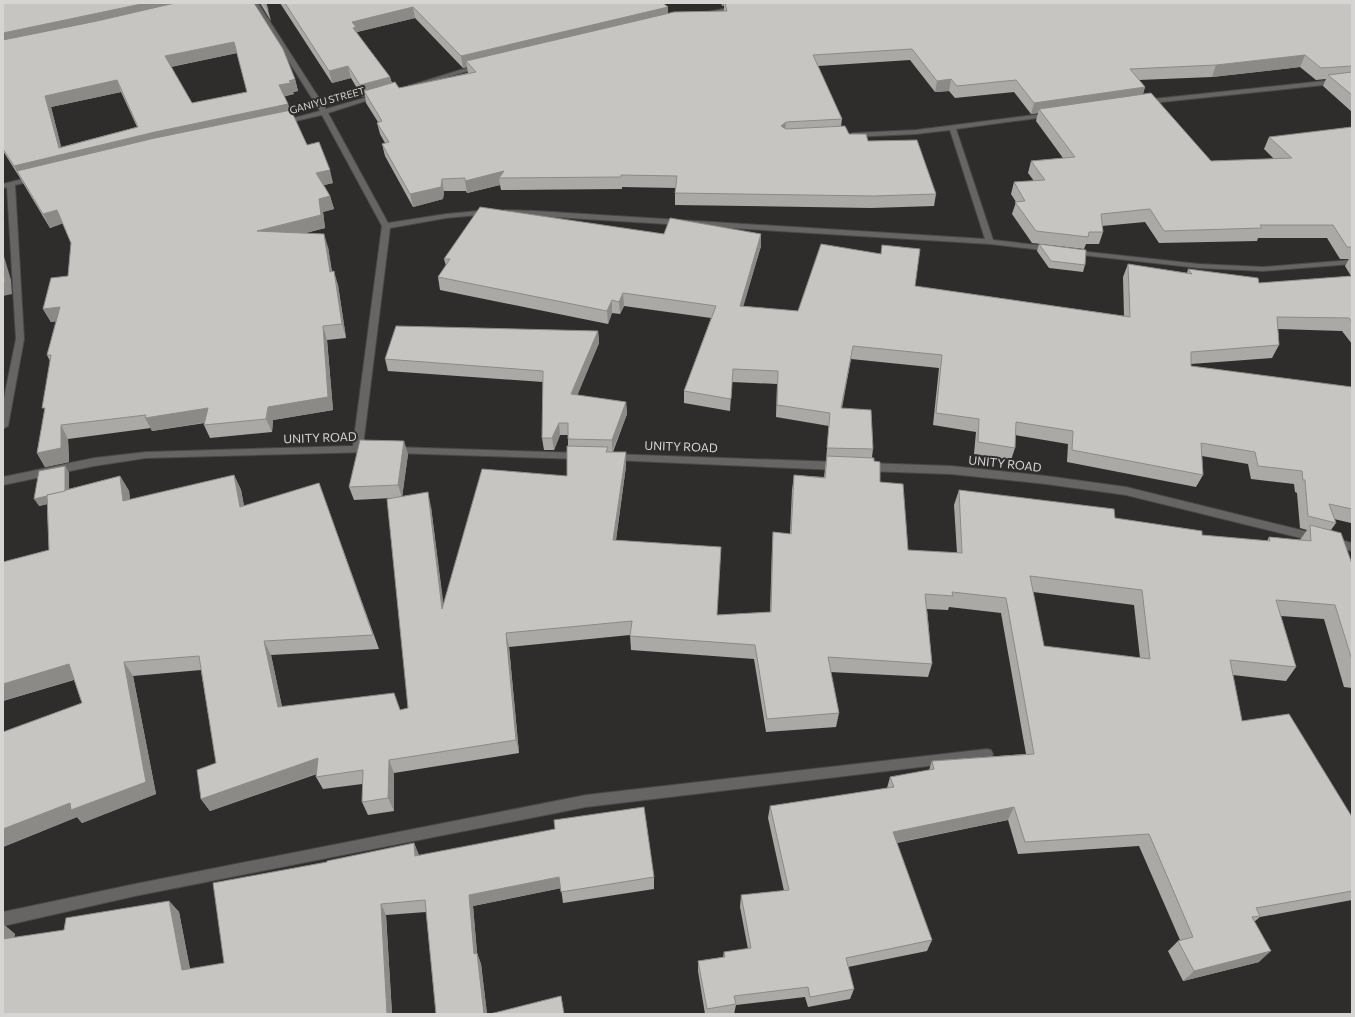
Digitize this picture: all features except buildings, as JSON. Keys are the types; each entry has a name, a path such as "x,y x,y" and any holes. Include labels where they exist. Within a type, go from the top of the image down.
{"street":[{"path":"255,3 324,112 386,226 358,448"},
{"path":"691,16 741,8"},
{"path":"401,90 484,65"},
{"path":"1138,103 1177,97 1352,80"},
{"name":"GANIYU STREET","path":"276,124 385,94"},
{"path":"846,135 953,129 1061,114"},
{"path":"953,129 990,242"},
{"path":"3,426 20,339 7,185 41,176"},
{"path":"386,226 461,214 484,212 536,212 990,242 1200,266 1255,268 1352,262"},
{"name":"UNITY ROAD","path":"3,481 94,462 146,455 358,448 588,456"},
{"name":"UNITY ROAD","path":"604,456 951,470 1046,480 1126,491 1352,547"},
{"path":"3,919 135,890 586,801 987,754"}]}
